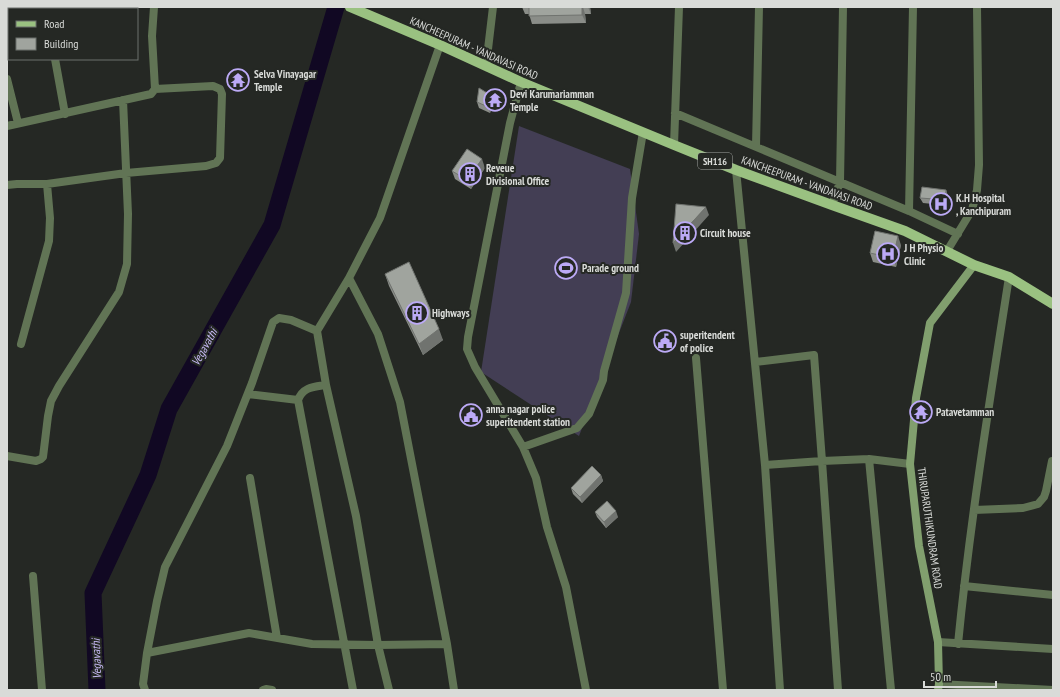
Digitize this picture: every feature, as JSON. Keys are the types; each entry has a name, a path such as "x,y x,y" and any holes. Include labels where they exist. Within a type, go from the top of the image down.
{"main road":[{"name":"KANCHEEPURAM - VANDAVASI ROAD","path":"350,7 440,45 521,82 674,145 736,170 905,231 974,265 1009,277 1053,304"}],"street":[{"path":"7,126 151,94 155,89 152,36 154,7"},
{"path":"486,66 493,7"},
{"path":"674,145 679,7"},
{"path":"756,146 759,7"},
{"path":"832,205 840,182 843,7"},
{"path":"909,211 913,7"},
{"path":"947,252 972,210 977,190 979,166 977,7"},
{"path":"389,690 378,645 356,516 326,385 316,331 348,278 380,218 440,45"},
{"path":"55,60 65,114"},
{"path":"7,79 18,123"},
{"path":"521,82 510,123 468,337 468,349 475,367 523,447 536,478 548,527 566,587 586,690"},
{"path":"7,186 17,184 47,184 126,173 206,166 216,163 220,158 222,94 220,89 213,86 155,89"},
{"path":"7,456 36,460 43,457 51,401 118,292 128,264 128,214 123,100"},
{"path":"675,113 909,211 958,234"},
{"path":"523,447 577,428 589,414 603,380 604,371 626,293 632,198 643,132"},
{"path":"736,170 765,465 780,690"},
{"path":"21,344 49,241 50,218 47,184"},
{"name":"THIRUPARUTHIKUNDRAM ROAD","path":"938,687 938,642 920,546 910,464 916,398 930,323 974,265"},
{"path":"958,644 974,510 1009,277"},
{"path":"348,278 378,334 400,402 447,644 454,690"},
{"path":"145,690 143,684 147,653 165,567 228,446 273,322 279,318 290,320 316,331"},
{"path":"755,362 814,355 838,690"},
{"path":"696,358 723,690"},
{"path":"326,385 307,388 300,394 298,400 353,690"},
{"path":"248,394 298,400"},
{"path":"765,465 869,459 910,464"},
{"path":"869,459 891,690"},
{"path":"974,510 1023,508 1038,504 1044,497 1053,459"},
{"path":"250,478 277,638"},
{"path":"33,576 42,690"},
{"path":"964,586 1053,595"},
{"path":"147,653 249,633 312,644 447,644"},
{"path":"938,642 1053,649"},
{"path":"938,687 1053,690"},
{"path":"263,690 272,690"}],"shaded area":[{"name":"Parade ground","path":"519,126 630,169 639,234 631,302 579,436 481,372"}],"building":[{"path":"529,7 582,7 582,15 529,16"},
{"path":"479,88 492,96 488,107 477,102"},
{"path":"467,149 482,159 467,180 452,171"},
{"path":"922,187 946,190 944,209 933,207 934,199 920,198"},
{"path":"676,204 706,207 673,243"},
{"path":"875,231 898,236 893,258 870,253"},
{"name":"Highways","path":"409,262 439,329 419,344 385,274"},
{"path":"592,466 601,475 580,497 571,488"},
{"path":"607,501 616,511 604,522 595,512"}],"waterway":[{"name":"Vegavathi","path":"97,690 93,593 148,475 169,409 272,225 336,7"}],"place":[{"name":"Selva Vinayagar Temple","path":"238,80"},
{"name":"Devi Karumariamman Temple","path":"495,100"},
{"name":"Reveue Divisional Office","path":"470,174"},
{"name":"K.H Hospital , Kanchipuram","path":"941,204"},
{"name":"Circuit house","path":"685,233"},
{"name":"J H Physio Clinic","path":"888,254"},
{"name":"Parade ground","path":"566,268"},
{"name":"Highways","path":"417,313"},
{"name":"superitendent of police","path":"665,341"},
{"name":"Patavetamman","path":"921,412"},
{"name":"anna nagar police superitendent station","path":"471,415"}]}
